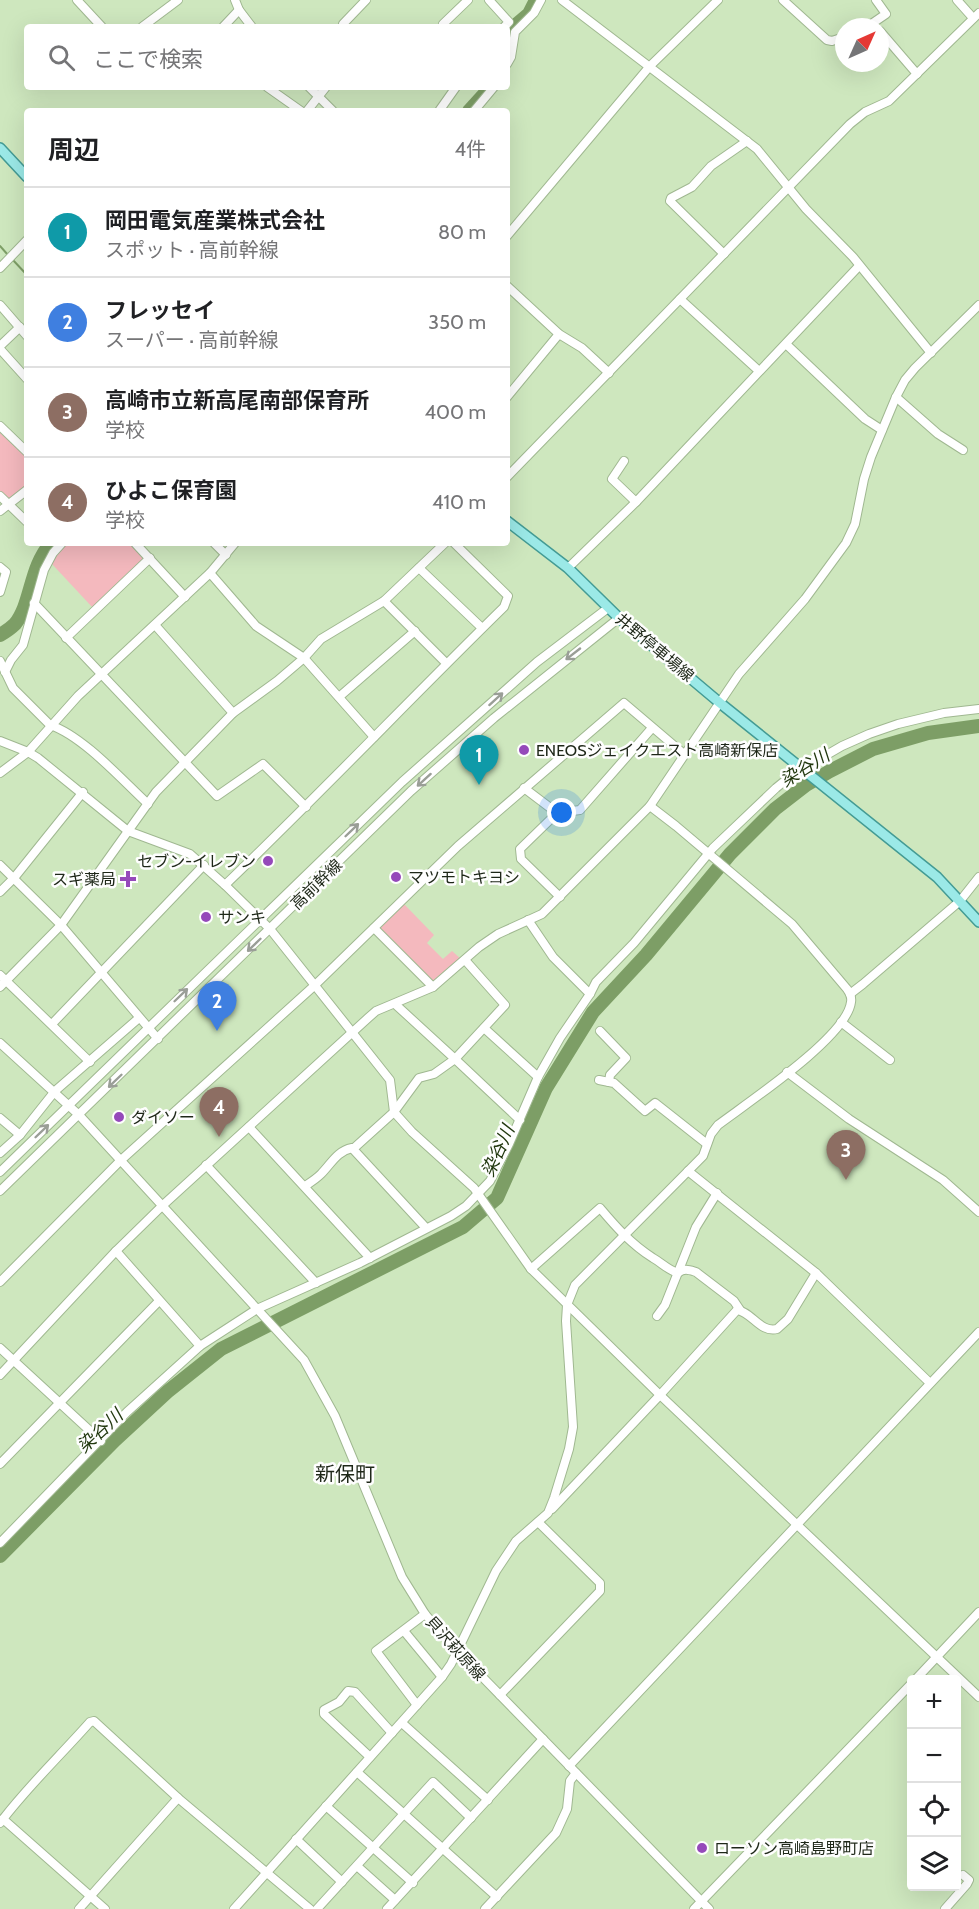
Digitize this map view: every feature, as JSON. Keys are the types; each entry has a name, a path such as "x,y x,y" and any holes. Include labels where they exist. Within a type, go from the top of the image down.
{"main road":[{"path":"0,148 24,174"},
{"name":"井野停車場線","path":"510,523 568,568 619,618 802,771 937,877 960,901"},
{"path":"960,901 979,922"}],"street":[{"path":"77,0 99,24"},
{"path":"146,24 178,0"},
{"path":"235,0 239,10 250,24"},
{"path":"343,24 366,0"},
{"path":"445,24 468,0"},
{"path":"489,0 509,22 507,24"},
{"path":"510,59 515,32 534,13 541,0"},
{"path":"563,0 757,149 931,352"},
{"path":"510,232 650,66 718,0"},
{"path":"783,0 829,41 835,39"},
{"path":"876,0 886,14 881,18"},
{"path":"510,474 858,117 888,101 977,16 957,0"},
{"path":"226,24 239,10"},
{"path":"889,42 916,74"},
{"path":"271,90 296,108"},
{"path":"312,90 330,108"},
{"path":"310,108 324,90"},
{"path":"442,108 454,90"},
{"path":"476,108 492,90"},
{"path":"724,254 670,201 671,198 692,187 711,166 747,141"},
{"path":"0,268 24,243"},
{"path":"568,568 636,502 859,266"},
{"path":"510,289 559,334 582,348 609,373"},
{"path":"680,299 759,371"},
{"path":"0,305 24,332"},
{"path":"0,1375 116,1251 162,1206 376,1011 433,987 498,934 542,914 650,806 739,674 805,599 842,550 855,524 867,470 896,397 910,374 979,305"},
{"path":"20,327 0,348 24,376"},
{"path":"510,393 559,334"},
{"path":"786,344 865,419 882,430"},
{"path":"896,397 938,434 963,450"},
{"path":"0,426 24,449"},
{"path":"624,461 612,479 636,502"},
{"path":"0,511 24,492"},
{"path":"0,496 24,519"},
{"path":"5,672 23,645 44,570 60,546"},
{"path":"138,546 185,597"},
{"path":"217,546 226,555"},
{"path":"0,773 28,752 50,725 210,573 232,546"},
{"path":"90,1062 52,1024 2,981 61,925 156,792 233,713 304,658 321,639 384,601 442,546"},
{"path":"225,885 306,807 446,663 504,607 508,596 457,546"},
{"path":"66,638 150,558"},
{"path":"0,567 6,572 0,592"},
{"path":"419,568 482,628"},
{"path":"210,573 256,626 304,658 374,737"},
{"path":"384,601 446,663"},
{"path":"34,603 217,796 263,764 306,807"},
{"name":"高前幹線","path":"0,1172 402,782 537,662 608,608"},
{"name":"高前幹線","path":"0,1191 411,791 494,718 619,618"},
{"path":"155,625 233,713"},
{"path":"339,697 415,631"},
{"path":"0,661 13,688 50,725 83,744 148,804"},
{"path":"0,1282 120,1161 314,986 459,846 624,703 684,754"},
{"path":"0,1543 161,1380 200,1346 258,1311 370,1258 466,1206 490,1180 498,1167 538,1077 596,982 634,943 709,855 776,788 842,746 885,728 944,713 979,710"},
{"path":"560,897 521,859 520,849 557,813 580,810 652,728"},
{"path":"0,741 28,752 83,792 128,831 190,854 225,885 270,929 390,1080 394,1112 412,1132 477,1192 531,1269 660,1395 979,1697"},
{"path":"524,788 557,813"},
{"path":"0,892 14,878 83,792"},
{"path":"548,1513 562,1474 573,1427 566,1321 567,1305 575,1285 704,1156 711,1134 718,1125 818,1048 841,1022 850,1006 850,994 792,924 650,806"},
{"path":"0,865 61,925 158,1039"},
{"path":"52,1024 204,865"},
{"path":"850,994 960,901 979,876"},
{"path":"528,920 553,957 590,994"},
{"path":"374,928 433,987"},
{"path":"305,1186 317,1178 344,1150 353,1149 394,1112 419,1078 434,1074 455,1059 505,1005 465,960"},
{"path":"395,1004 520,1120"},
{"path":"0,1153 20,1135 55,1091 139,1018"},
{"path":"841,1022 890,1060"},
{"path":"484,1028 538,1077"},
{"path":"600,1031 626,1058 610,1076 609,1082"},
{"name":"貝沢萩原線","path":"0,1043 79,1115 304,1360 335,1416 391,1553 408,1587 426,1614 456,1650 709,1909"},
{"path":"787,1072 867,1131 943,1180 979,1212"},
{"path":"599,1080 614,1083 645,1111 655,1103 707,1144"},
{"path":"0,1118 20,1135"},
{"path":"249,1127 370,1258"},
{"path":"353,1149 426,1228"},
{"path":"206,1165 316,1283"},
{"path":"688,1171 816,1273 930,1383"},
{"path":"657,1316 665,1305 696,1227 717,1192"},
{"path":"531,1269 600,1208 623,1235 646,1254 678,1273"},
{"path":"116,1251 200,1346"},
{"path":"678,1273 682,1270 696,1272 766,1329 777,1329 788,1319 816,1273"},
{"path":"0,1464 159,1301"},
{"path":"234,1909 442,1677 496,1571 516,1541 548,1513 660,1395 736,1310 740,1310"},
{"path":"569,1766 979,1332"},
{"path":"0,1348 100,1441"},
{"path":"500,1695 600,1591 600,1583 538,1522"},
{"path":"920,1675 979,1612"},
{"path":"417,1705 376,1651 426,1614"},
{"path":"404,1631 442,1677"},
{"path":"694,1909 907,1688"},
{"path":"370,1757 324,1714 324,1710 339,1702 348,1691 355,1692 392,1733"},
{"path":"105,1909 2,1821 16,1801 31,1788 90,1722 94,1721 178,1798 310,1909"},
{"path":"402,1723 489,1800"},
{"path":"387,1909 543,1739"},
{"path":"357,1772 496,1897"},
{"path":"485,1909 556,1833 567,1809 570,1781 576,1773"},
{"path":"317,1909 433,1782 471,1818"},
{"path":"79,1909 178,1798"},
{"path":"326,1806 413,1883"},
{"path":"296,1839 342,1882"},
{"path":"357,1866 395,1900"},
{"path":"945,1909 967,1884 969,1880 963,1875"}],"shaded area":[{"path":"0,432 24,455 24,487 10,498 6,498 0,492"},
{"path":"63,546 134,546 144,557 143,561 93,608 52,564 55,555"},
{"path":"404,904 434,935 427,943 443,959 452,951 461,959 434,983 381,931 381,927"}],"waterway":[{"path":"510,36 511,29 529,14 536,0"},
{"path":"472,108 488,90"},
{"path":"0,246 8,255"},
{"path":"12,259 24,272"},
{"path":"0,635 15,624 21,616 38,563 49,546"},
{"name":"染谷川","path":"0,1556 115,1440 167,1392 221,1349 463,1227 497,1198 546,1088 593,1012 646,955 730,854 775,809 806,785 873,749 928,733 979,726"}],"place":[{"name":"ENEOSジェイクエスト高崎新保店","path":"524,750"},
{"name":"岡田電気産業株式会社","path":"479,785"},
{"name":"セブン-イレブン","path":"268,861"},
{"name":"マツモトキヨシ","path":"396,877"},
{"name":"スギ薬局","path":"128,879"},
{"name":"サンキ","path":"206,917"},
{"name":"フレッセイ","path":"217,1031"},
{"name":"ダイソー","path":"119,1117"},
{"name":"ひよこ保育園","path":"219,1137"},
{"name":"高崎市立新高尾南部保育所","path":"846,1180"},
{"name":"ローソン高崎島野町店","path":"702,1848"}],"district":[{"name":"新保町","path":"345,1474"}]}
